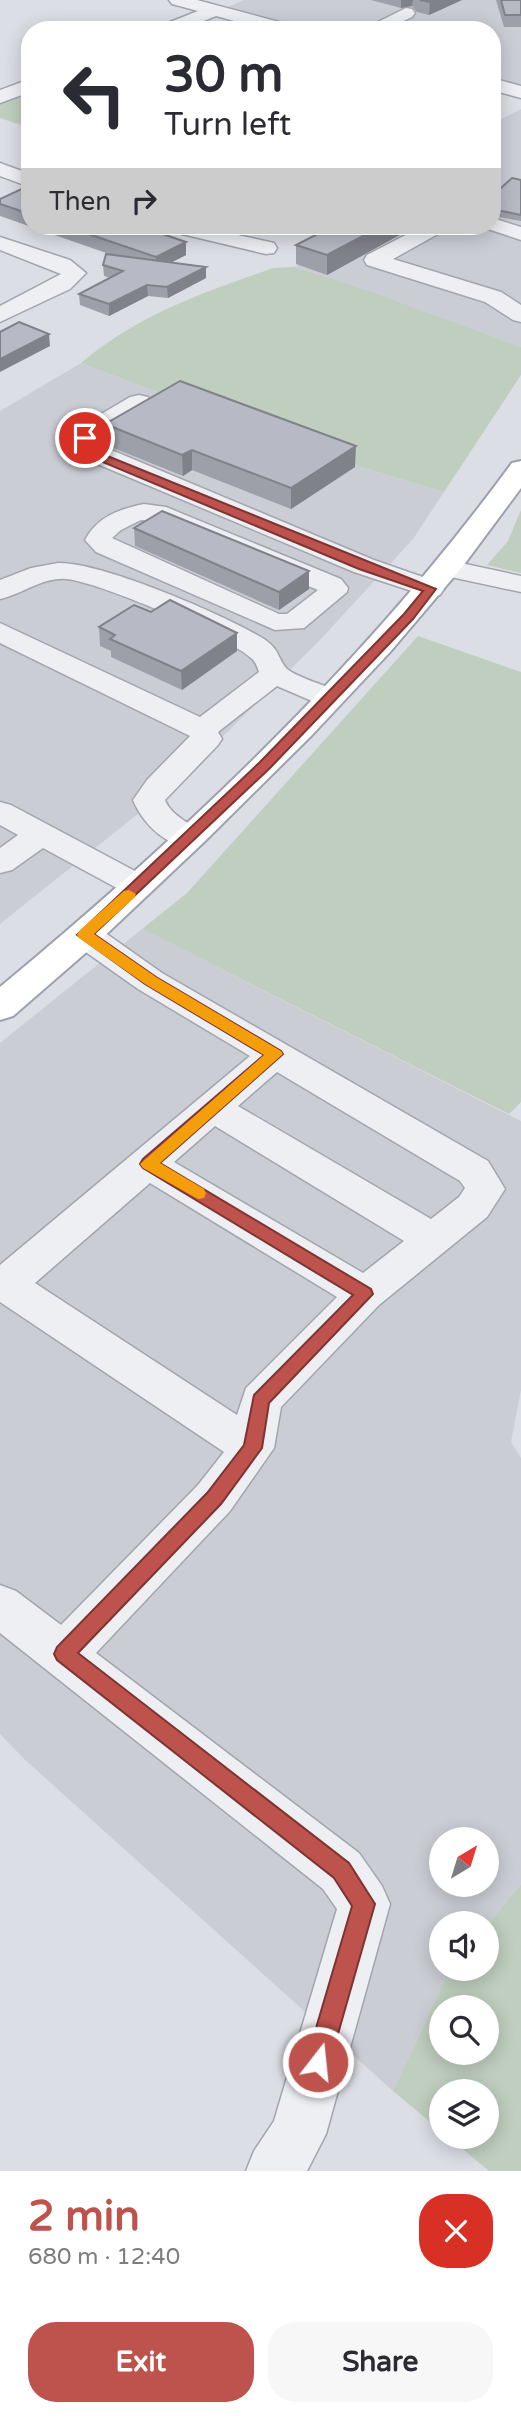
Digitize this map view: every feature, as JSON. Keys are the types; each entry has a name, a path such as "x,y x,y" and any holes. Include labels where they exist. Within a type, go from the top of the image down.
{"main road":[{"path":"0,1007 138,886 330,698 409,616 484,522 521,469"}],"street":[{"path":"178,0 255,21"},
{"path":"188,21 215,10"},
{"path":"389,21 406,13"},
{"path":"501,87 521,92"},
{"path":"0,97 21,89"},
{"path":"0,169 21,177"},
{"path":"501,227 521,233"},
{"path":"211,235 267,248"},
{"path":"421,235 375,260 493,297 521,315"},
{"path":"0,243 62,265 75,273 62,284 0,315"},
{"path":"139,402 90,431 85,438 85,447 97,455 314,546 439,579 521,584"},
{"path":"157,513 286,565 334,588 333,592 294,622 285,624 275,622 106,547 98,540 101,533 131,514 157,513"},
{"path":"286,565 314,546"},
{"path":"0,591 29,576 66,571 102,580 241,637 265,654 274,674 330,698"},
{"path":"0,632 202,730 207,739 158,787 149,800 155,815 188,838"},
{"path":"202,730 274,674"},
{"path":"0,812 138,886"},
{"path":"0,863 41,834"},
{"path":"64,1654 214,1498 253,1448 261,1400 365,1294 473,1207 486,1189 474,1171 150,981 85,935"},
{"path":"253,1448 3,1283 148,1164 275,1054"},
{"path":"213,1108 432,1239"},
{"path":"148,1164 365,1294"},
{"path":"0,1606 341,1871 364,1904 298,2134 274,2171"}],"shaded area":[{"path":"244,0 521,0 521,96 501,90 501,21 242,21 213,13"},
{"path":"521,109 521,347 294,267 354,235 501,235 501,119"},
{"path":"81,363 328,457 444,492 413,539 320,640 173,786 0,924 0,411"},
{"path":"142,929 521,1121 521,1390 511,1442 521,1458 521,1884 499,1911 429,1911 429,1981 444,1981 438,1995 429,1995 429,2014 393,2091 23,1758 0,1734 0,1043"}],"green space":[{"path":"21,94 21,125 0,118 0,103"},
{"path":"294,267 521,347 521,375 444,492 328,457 81,363 126,331 172,306 273,268"},
{"path":"521,510 521,573 487,565 508,541"},
{"path":"418,636 521,672 521,1102 509,1114 142,929 187,893"},
{"path":"521,1884 521,2171 489,2171 462,2149 499,2149 499,2079 429,2079 429,2121 393,2091 429,2014 429,2065 499,2065 499,1995 438,1995 444,1981 499,1981 499,1911"}],"building":[{"path":"501,0 521,0 521,15 505,15"},
{"path":"512,178 521,180 521,215 501,211 501,188"},
{"path":"21,189 21,211 0,204 0,199"},
{"path":"91,235 165,235 186,242 156,257"},
{"path":"315,235 365,235 327,255 296,245"},
{"path":"106,254 206,267 167,287 147,285 109,304 79,294 123,271 103,265"},
{"path":"19,322 49,334 0,359 0,332"},
{"path":"180,381 356,446 291,488 192,450 182,455 105,424"},
{"path":"162,511 309,571 279,592 134,528"},
{"path":"170,600 237,633 181,671 110,639 115,635 99,627 134,605 151,612"}],"slow traffic":[{"path":"129,894 85,935 150,981 275,1054 148,1164 198,1193"}],"route":[{"path":"85,438 85,447 97,455 363,566 430,589 409,616 265,765 85,935 150,981 275,1054 148,1164 365,1294 261,1400 253,1448 214,1498 64,1654 341,1871 364,1904 318,2062"}]}
